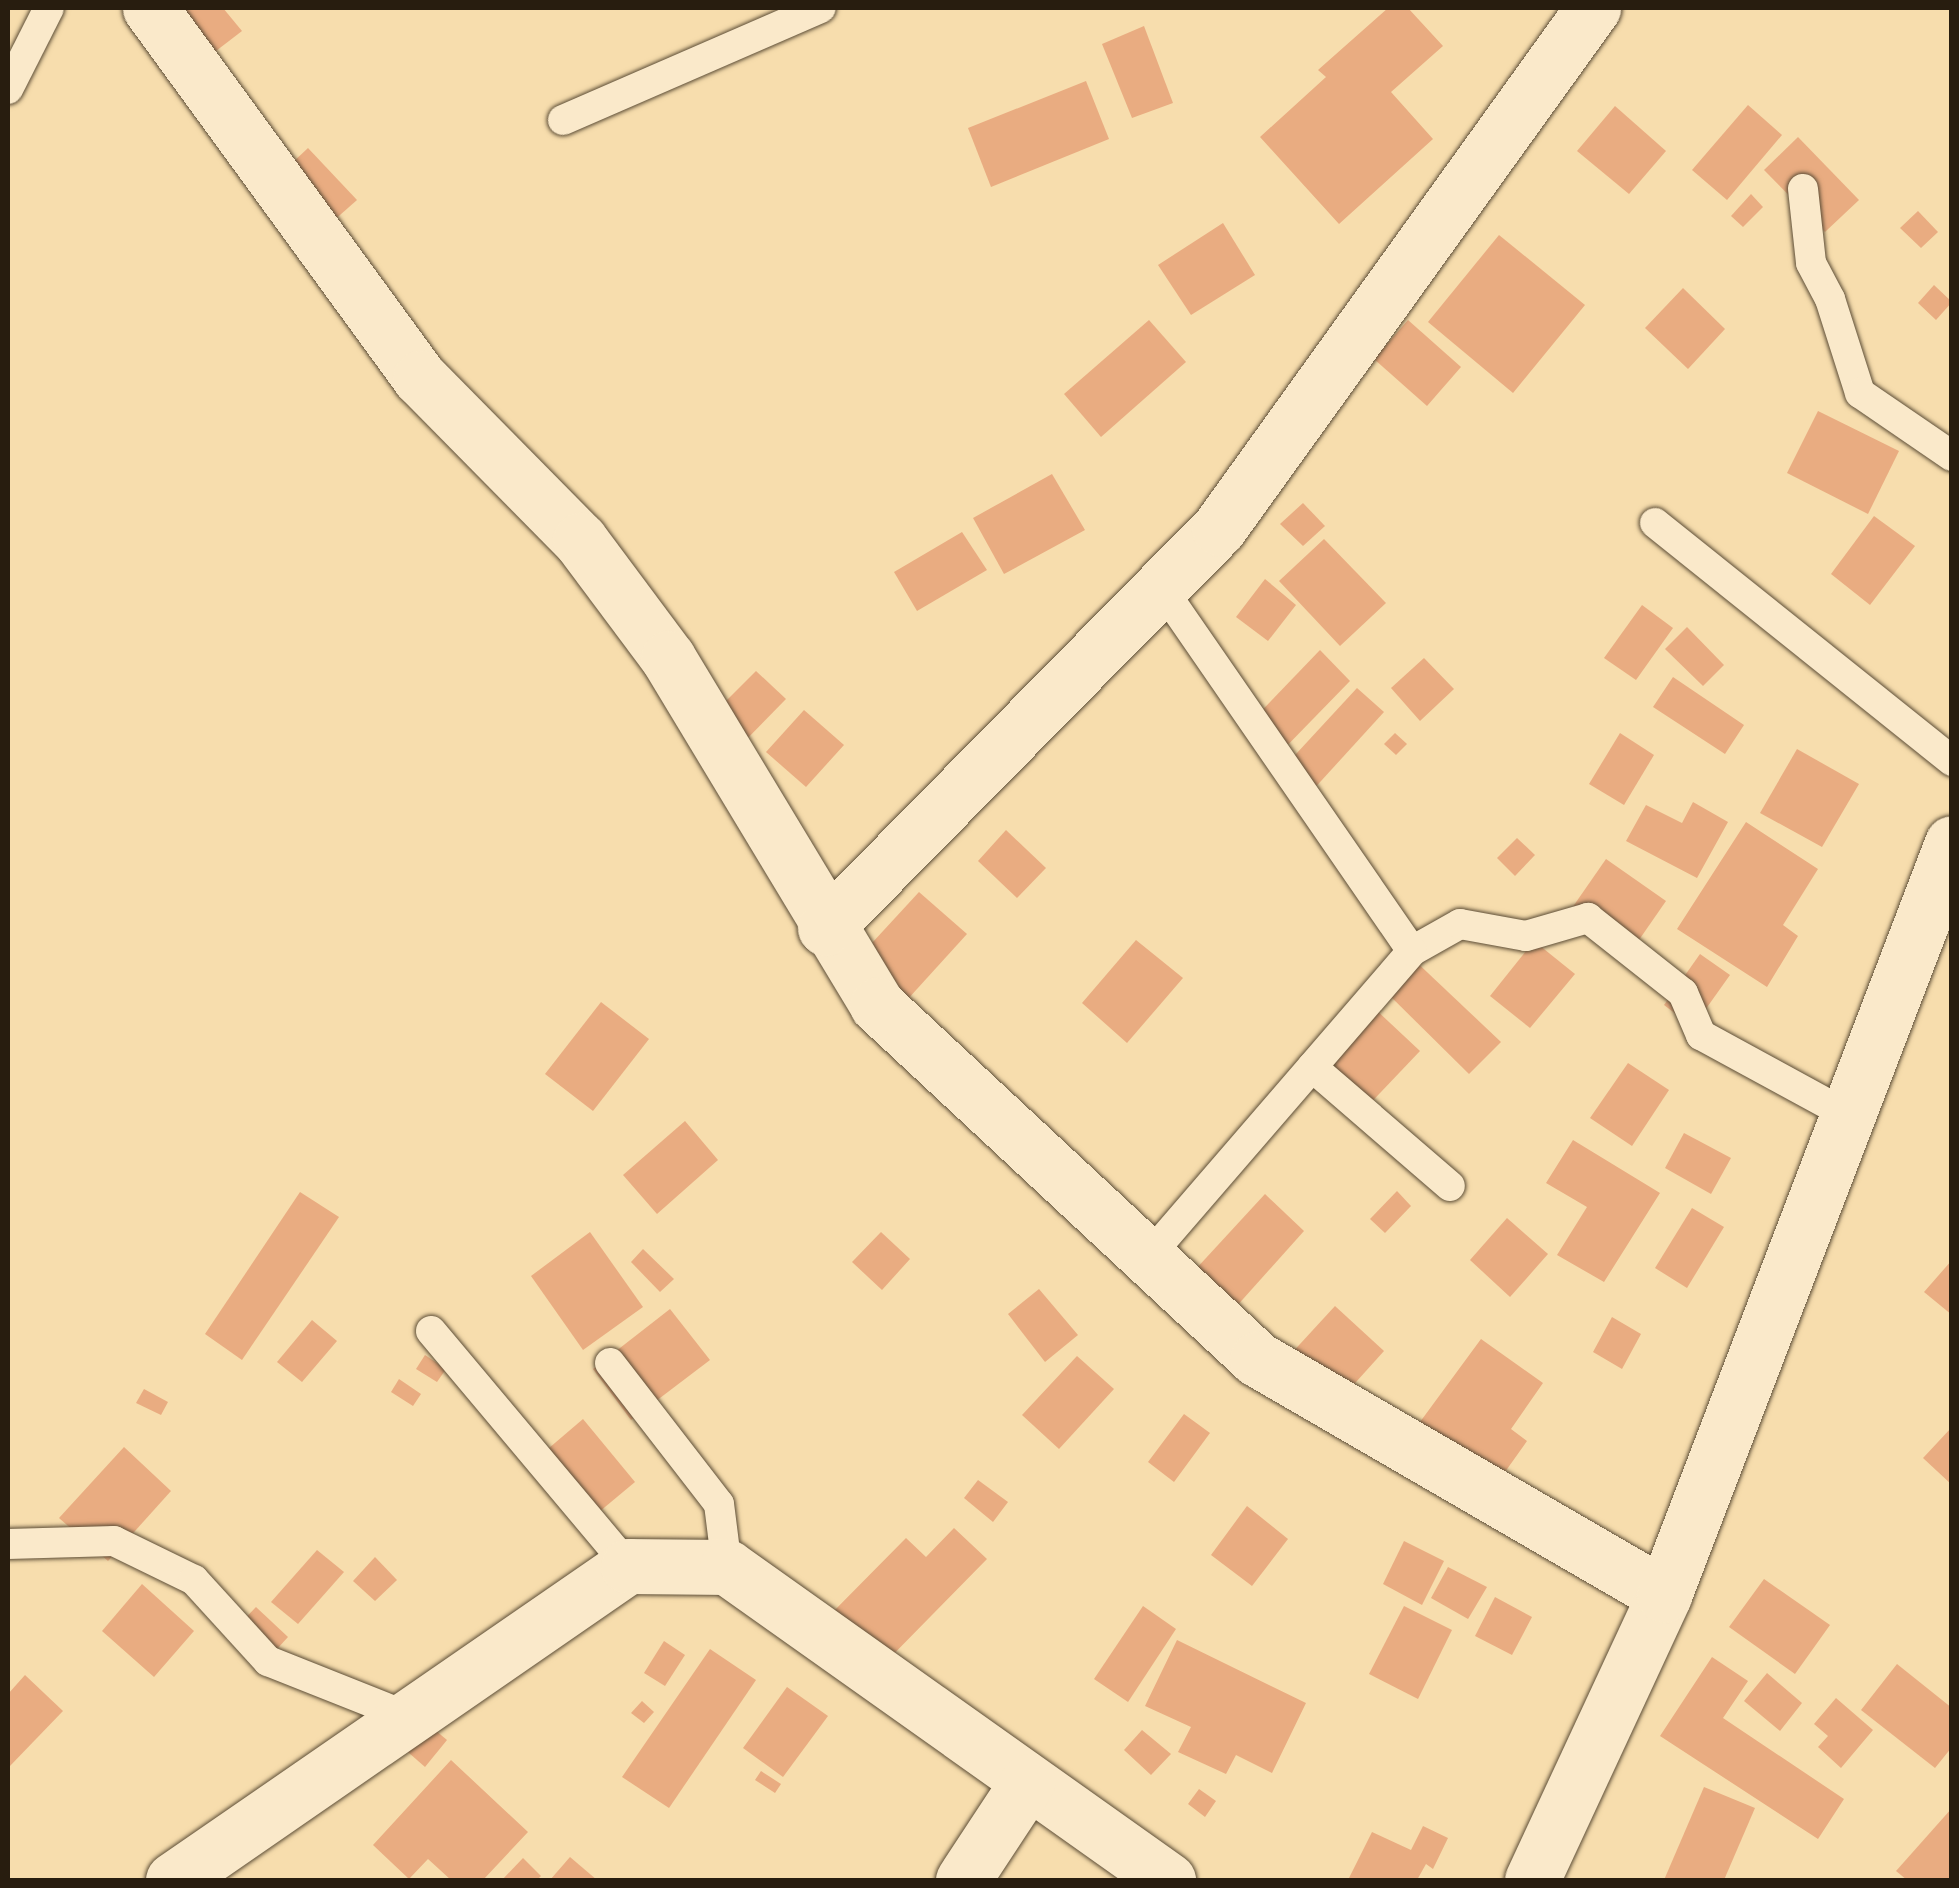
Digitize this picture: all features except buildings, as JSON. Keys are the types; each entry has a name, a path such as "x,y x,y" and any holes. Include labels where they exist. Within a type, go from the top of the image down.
{"street":[{"path":"150,8 420,378 580,540 668,658 826,928 877,1004 1257,1359 1664,1595"},
{"path":"826,928 1219,528 1593,8"},
{"path":"1532,1880 1664,1595 1952,843"},
{"path":"173,1880 628,1566 727,1567 1168,1880"},
{"path":"964,1880 1028,1782"}],"lane":[{"path":"8,89 49,8"},
{"path":"563,120 821,8"},
{"path":"1803,189 1811,263 1830,299 1860,393 1952,456"},
{"path":"1654,523 1952,760"},
{"path":"1162,586 1412,950"},
{"path":"1148,1257 1412,950 1460,924 1526,936 1588,918 1683,993 1701,1036 1848,1115"},
{"path":"1312,1067 1450,1186"},
{"path":"431,1331 628,1566"},
{"path":"610,1363 718,1504 727,1567"},
{"path":"8,1544 114,1541 194,1580 268,1662 409,1717"}]}
